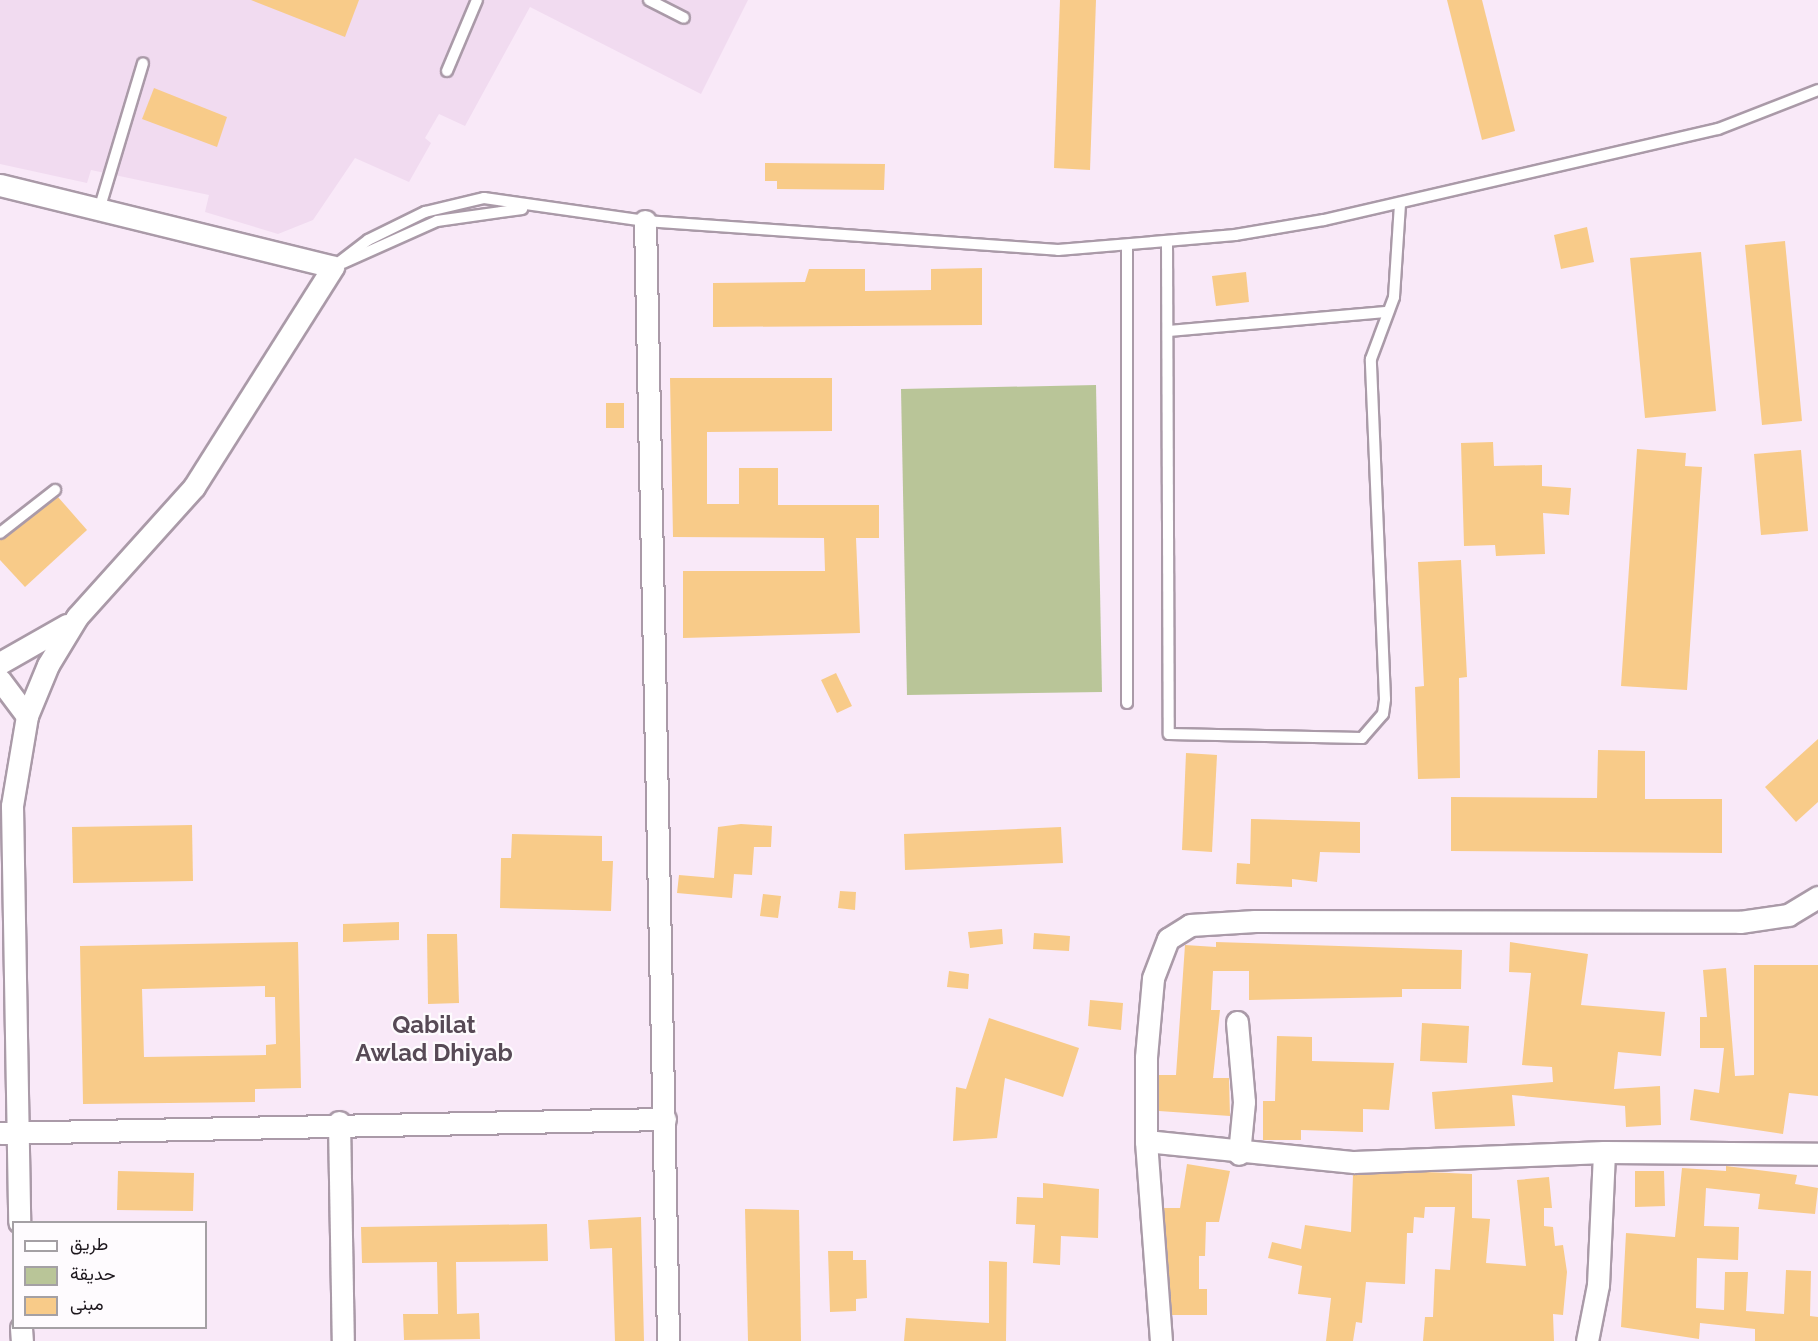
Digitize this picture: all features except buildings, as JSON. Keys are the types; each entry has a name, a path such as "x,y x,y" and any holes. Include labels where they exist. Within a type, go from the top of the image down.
{"street":[{"path":"0,185 333,267 194,486 77,617 48,665 27,716 12,806 9,1133 19,1221"},
{"path":"645,221 668,1341"},
{"path":"0,663 77,617"},
{"path":"0,680 27,716"},
{"path":"0,780 12,806"},
{"path":"1161,1341 1146,1141 1153,978 1168,939 1190,925 1426,919 1740,922 1788,915 1818,897"},
{"path":"1238,1023 1244,1102 1239,1154"},
{"path":"9,1133 339,1122 665,1119"},
{"path":"339,1122 343,1341"},
{"path":"1146,1141 1239,1154 1408,1162 1604,1152 1818,1154"},
{"path":"1587,1341 1598,1286 1604,1152"}],"lane":[{"path":"447,71 477,0"},
{"path":"650,0 684,18"},
{"path":"99,210 143,63"},
{"path":"333,267 376,236 444,206 484,198 534,207 645,221 1058,250 1127,246 1235,235 1400,203 1718,129 1818,90"},
{"path":"1167,241 1169,734 1362,738 1383,714 1385,699 1371,359 1398,273 1400,203"},
{"path":"1127,246 1127,703"},
{"path":"1167,331 1386,312"},
{"path":"0,533 55,490"}],"shaded area":[{"path":"0,0 748,0 701,94 530,7 465,126 439,114 425,138 431,143 409,182 355,158 313,220 278,234 205,212 209,195 91,170 87,183 0,164"}],"green space":[{"path":"1096,385 1102,692 907,695 901,389"}],"district":[{"name":"Qabilat Awlad Dhiyab","path":"434,1039"}]}
